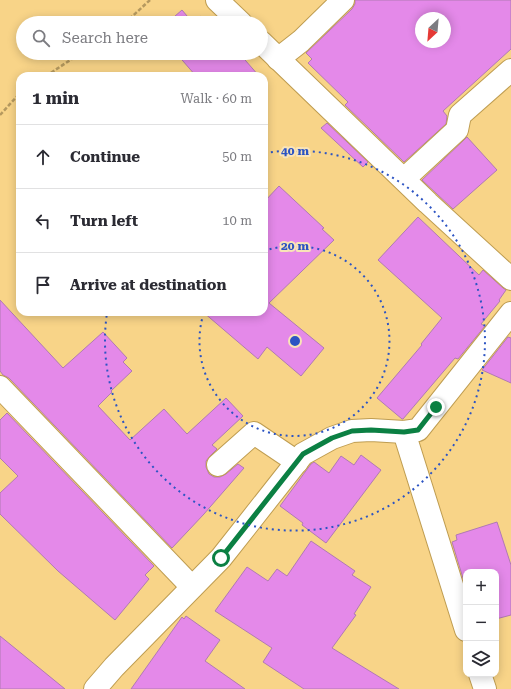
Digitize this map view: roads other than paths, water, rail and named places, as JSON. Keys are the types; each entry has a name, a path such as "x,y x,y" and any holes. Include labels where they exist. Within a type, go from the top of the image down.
{"street":[{"path":"217,0 234,16"},
{"path":"278,59 301,41 342,0"},
{"path":"268,49 434,208 511,279"},
{"path":"404,179 457,130 460,115 511,70"},
{"path":"95,689 114,667 221,558 303,454 332,438 352,431 371,430 404,432 418,430 511,313"},
{"path":"0,387 192,588"},
{"path":"404,432 463,620"},
{"path":"218,465 254,433 297,462"}]}
